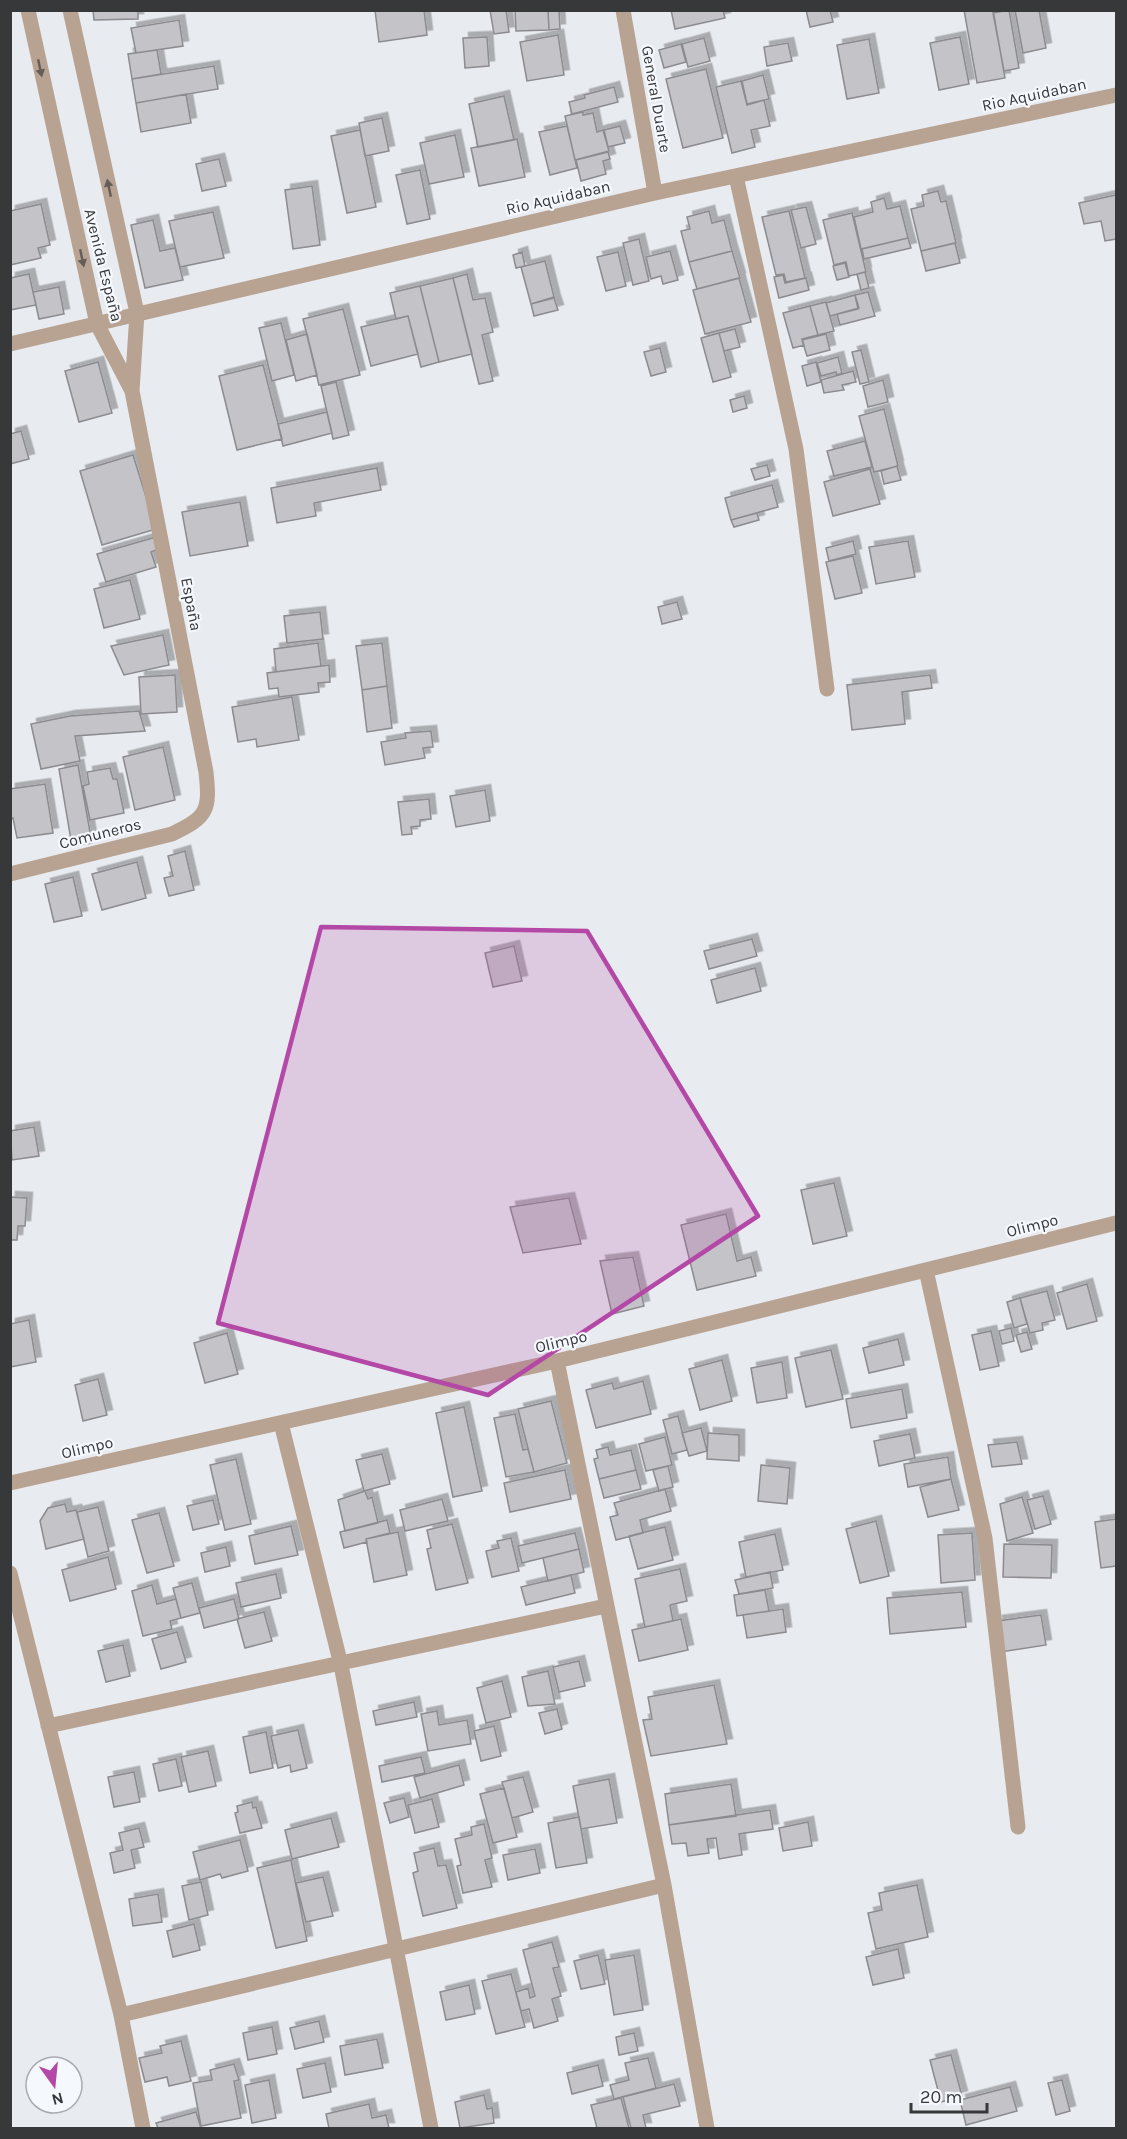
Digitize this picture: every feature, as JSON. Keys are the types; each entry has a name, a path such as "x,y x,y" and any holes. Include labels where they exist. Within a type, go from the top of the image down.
{"street":[{"name":"Avenida España","path":"28,10 97,324 132,391"},
{"name":"Avenida España","path":"70,10 137,314 132,391"},
{"name":"General Duarte","path":"623,10 655,193"},
{"name":"Rio Aquidaban","path":"10,344 655,193 1116,95"},
{"path":"736,176 796,449 827,689"},
{"name":"España","path":"132,391 206,772 209,801 196,822"},
{"name":"Comuneros","path":"10,874 172,834 196,822"},
{"name":"Olimpo","path":"10,1483 557,1361 1116,1223"},
{"path":"926,1270 985,1538 1018,1827"},
{"path":"557,1361 664,1885 707,2128"},
{"path":"281,1422 342,1665 431,2128"},
{"path":"10,1573 121,2015 143,2128"},
{"path":"48,1726 342,1665 606,1606"},
{"path":"121,2015 664,1885"}],"highlighted area":[{"path":"321,927 587,931 758,1216 488,1395 218,1323"}],"building":[{"path":"93,10 138,10 138,19 94,20"},
{"path":"375,10 424,10 427,35 379,42"},
{"path":"490,10 506,10 509,32 494,34"},
{"path":"515,10 548,10 549,30 516,31"},
{"path":"548,10 559,10 560,29 549,30"},
{"path":"671,10 723,10 725,18 675,29"},
{"path":"806,10 830,10 833,22 810,27"},
{"path":"964,10 993,10 1005,78 977,83"},
{"path":"1009,10 1019,68 1004,71 993,13"},
{"path":"1015,10 1039,10 1046,48 1023,53"},
{"path":"179,20 183,46 136,53 131,28"},
{"path":"558,35 564,75 527,81 520,42"},
{"path":"487,37 489,66 465,68 463,38"},
{"path":"960,37 969,84 939,90 930,43"},
{"path":"704,38 710,61 688,67 682,44"},
{"path":"869,39 879,93 847,99 837,45"},
{"path":"788,43 792,61 767,66 764,47"},
{"path":"681,44 686,62 664,68 659,50"},
{"path":"157,50 161,74 132,79 128,54"},
{"path":"214,66 218,89 136,103 132,79"},
{"path":"706,69 723,138 683,148 666,79"},
{"path":"763,75 769,99 747,104 742,81"},
{"path":"741,81 747,105 764,100 770,126 751,130 755,147 732,153 716,87"},
{"path":"614,87 618,102 572,114 569,102 585,98 584,95"},
{"path":"186,94 191,123 141,132 136,103"},
{"path":"504,96 514,140 478,147 469,104"},
{"path":"583,112 583,115 593,113 597,132 603,130 609,151 575,160 565,116"},
{"path":"382,118 389,151 365,156 359,123"},
{"path":"567,126 577,168 550,175 539,132"},
{"path":"620,126 625,143 608,147 604,130"},
{"path":"360,130 376,207 347,213 331,136"},
{"path":"455,135 464,177 429,184 420,143"},
{"path":"517,139 525,177 479,186 471,148"},
{"path":"608,152 610,159 603,161 606,174 581,181 576,160"},
{"path":"219,159 226,186 202,191 196,164"},
{"path":"420,170 430,219 407,224 396,175"},
{"path":"312,186 320,245 293,249 285,190"},
{"path":"938,191 941,202 946,201 956,243 921,251 911,209 924,206 922,195"},
{"path":"1116,195 1116,239 1105,241 1101,221 1084,224 1079,203"},
{"path":"884,198 887,209 900,206 908,238 861,249 854,217 873,212 871,202"},
{"path":"41,204 50,245 38,248 41,258 10,265 10,211"},
{"path":"806,207 816,244 801,248 791,210"},
{"path":"709,211 712,223 724,220 732,251 689,262 681,231 690,229 687,217"},
{"path":"789,211 805,278 786,282 784,274 776,275 762,217"},
{"path":"213,212 224,258 180,267 169,221"},
{"path":"852,213 866,272 849,276 846,262 834,265 823,220"},
{"path":"153,220 160,251 175,248 183,280 145,288 131,225"},
{"path":"908,238 911,248 864,259 862,249"},
{"path":"639,239 649,281 633,285 623,243"},
{"path":"955,243 960,263 926,271 921,251"},
{"path":"670,251 678,280 663,284 661,276 651,279 646,257"},
{"path":"732,251 740,278 697,289 689,262"},
{"path":"522,252 525,266 516,268 513,255"},
{"path":"618,252 626,286 606,291 597,257"},
{"path":"545,261 554,297 531,304 521,267"},
{"path":"845,263 849,277 837,280 833,266"},
{"path":"865,272 869,288 861,290 857,274"},
{"path":"29,274 36,305 10,310 10,278"},
{"path":"467,274 473,300 485,298 493,332 482,335 493,381 479,384 453,278"},
{"path":"783,275 785,283 806,278 809,290 779,298 774,277"},
{"path":"453,278 472,354 439,362 420,286"},
{"path":"739,278 751,322 705,334 693,290"},
{"path":"420,286 439,362 421,367 408,316 396,319 390,293"},
{"path":"59,287 64,314 39,319 33,292"},
{"path":"868,292 875,316 840,325 837,314 859,308 855,295"},
{"path":"855,295 858,309 830,316 826,303"},
{"path":"554,298 558,310 534,316 531,304"},
{"path":"826,302 834,331 818,335 810,306"},
{"path":"810,306 818,335 802,339 804,345 793,348 783,313"},
{"path":"343,309 360,375 319,385 303,319"},
{"path":"408,316 418,354 371,366 361,327"},
{"path":"281,323 294,375 272,381 259,328"},
{"path":"735,329 740,347 724,351 719,333"},
{"path":"719,333 731,377 713,382 701,338"},
{"path":"307,334 317,375 296,381 286,340"},
{"path":"826,334 830,350 807,356 802,340"},
{"path":"660,348 666,372 651,376 644,352"},
{"path":"861,350 869,382 860,384 852,352"},
{"path":"838,357 842,373 837,375 836,372 821,376 817,363"},
{"path":"98,362 112,413 79,422 65,371"},
{"path":"816,362 821,382 807,386 802,366"},
{"path":"263,365 282,439 237,450 219,376"},
{"path":"853,371 856,382 842,385 844,390 824,393 821,380"},
{"path":"883,380 888,402 868,407 863,386"},
{"path":"336,382 349,435 333,439 321,386"},
{"path":"744,396 747,408 733,412 730,400"},
{"path":"884,409 898,466 874,472 859,416"},
{"path":"327,412 332,433 283,446 278,424"},
{"path":"21,431 29,459 10,464 10,434"},
{"path":"865,441 872,467 834,476 827,451"},
{"path":"133,455 156,529 102,545 80,471"},
{"path":"767,465 770,476 755,480 751,469"},
{"path":"897,466 901,480 884,484 881,471"},
{"path":"377,468 381,490 314,503 316,516 277,523 271,488"},
{"path":"870,469 880,504 833,516 824,482"},
{"path":"772,485 778,507 731,520 725,498"},
{"path":"240,502 248,546 190,556 182,512"},
{"path":"757,513 759,520 734,527 731,520"},
{"path":"156,537 159,549 151,552 156,567 106,582 97,554"},
{"path":"853,541 856,554 829,561 826,548"},
{"path":"908,541 915,577 876,584 869,547"},
{"path":"853,556 862,593 835,599 826,562"},
{"path":"130,580 140,619 104,628 94,589"},
{"path":"677,602 682,619 662,624 658,607"},
{"path":"320,612 323,639 287,643 284,616"},
{"path":"163,635 169,665 124,675 111,646"},
{"path":"318,643 321,666 276,672 274,649"},
{"path":"382,643 387,686 362,690 356,646"},
{"path":"329,665 330,682 318,683 319,692 279,697 278,688 269,689 267,673"},
{"path":"175,675 177,712 141,714 139,677"},
{"path":"930,675 932,688 902,692 905,724 852,730 847,685"},
{"path":"387,686 392,728 367,732 362,690"},
{"path":"292,697 299,740 257,747 256,739 238,742 232,707"},
{"path":"139,711 145,731 75,736 80,761 41,769 31,724 70,716"},
{"path":"431,731 433,747 423,748 425,758 385,765 381,742 406,738 405,733"},
{"path":"163,747 175,800 135,810 123,757"},
{"path":"78,765 92,843 72,846 59,769"},
{"path":"110,768 113,779 117,779 124,813 90,820 83,786 89,784 87,772"},
{"path":"45,784 53,833 17,838 13,818 10,819 10,789"},
{"path":"485,790 490,821 456,827 450,796"},
{"path":"429,799 431,819 420,820 420,826 411,827 412,834 402,835 398,802"},
{"path":"185,851 194,890 169,896 164,878 173,876 168,856"},
{"path":"137,862 146,898 102,910 92,874"},
{"path":"73,877 82,916 54,922 45,884"},
{"path":"752,939 757,956 709,969 704,951"},
{"path":"514,946 522,981 493,987 485,953"},
{"path":"755,968 761,991 717,1003 711,980"},
{"path":"34,1127 39,1156 12,1160 10,1131"},
{"path":"834,1183 847,1236 813,1244 801,1190"},
{"path":"10,1197 27,1198 25,1226 18,1226 17,1240 10,1240"},
{"path":"569,1198 581,1244 523,1253 510,1207"},
{"path":"726,1214 737,1261 751,1257 756,1276 697,1290 681,1225"},
{"path":"633,1257 644,1306 612,1314 600,1261"},
{"path":"1087,1284 1097,1321 1067,1329 1057,1293"},
{"path":"1047,1291 1055,1320 1042,1323 1043,1330 1030,1333 1020,1298"},
{"path":"1020,1298 1027,1324 1014,1328 1007,1302"},
{"path":"29,1320 36,1362 10,1367 10,1324"},
{"path":"1011,1328 1014,1341 1002,1344 999,1331"},
{"path":"991,1331 999,1366 980,1370 972,1335"},
{"path":"1027,1332 1032,1349 1021,1352 1016,1335"},
{"path":"227,1333 238,1374 205,1383 194,1343"},
{"path":"898,1339 904,1365 869,1373 863,1348"},
{"path":"831,1350 843,1399 806,1407 795,1358"},
{"path":"722,1360 732,1401 700,1410 689,1369"},
{"path":"782,1362 787,1398 757,1403 751,1368"},
{"path":"98,1379 107,1415 83,1421 75,1385"},
{"path":"643,1381 651,1414 596,1428 586,1390 612,1383 614,1389"},
{"path":"902,1389 907,1418 851,1428 846,1399"},
{"path":"551,1401 567,1463 534,1472 518,1409"},
{"path":"464,1407 482,1491 453,1497 436,1413"},
{"path":"515,1414 523,1450 528,1449 534,1472 506,1477 494,1418"},
{"path":"678,1416 687,1450 672,1454 663,1420"},
{"path":"701,1428 707,1451 689,1456 682,1433"},
{"path":"708,1433 739,1435 739,1461 707,1459"},
{"path":"910,1434 915,1458 879,1466 874,1441"},
{"path":"665,1437 672,1465 646,1471 639,1444"},
{"path":"1017,1442 1022,1464 992,1467 988,1445"},
{"path":"608,1447 610,1455 631,1450 636,1470 599,1479 594,1459 598,1458 596,1450"},
{"path":"382,1454 390,1484 364,1491 356,1460"},
{"path":"948,1457 951,1479 908,1487 904,1464"},
{"path":"236,1459 251,1524 225,1530 210,1465"},
{"path":"761,1465 790,1468 787,1504 758,1501"},
{"path":"668,1466 673,1487 659,1491 653,1470"},
{"path":"565,1470 571,1499 510,1512 504,1483"},
{"path":"636,1470 641,1489 604,1498 599,1479"},
{"path":"951,1479 959,1510 928,1517 920,1487"},
{"path":"665,1489 671,1511 640,1520 643,1533 616,1540 610,1517 618,1515 614,1503"},
{"path":"365,1491 368,1499 372,1497 378,1523 345,1531 338,1500"},
{"path":"1043,1496 1051,1524 1035,1529 1027,1500"},
{"path":"1022,1497 1033,1533 1007,1541 1000,1504"},
{"path":"442,1499 448,1521 405,1531 400,1510"},
{"path":"213,1500 219,1524 193,1530 187,1506"},
{"path":"65,1504 67,1512 76,1510 84,1539 46,1549 40,1521 48,1508"},
{"path":"98,1507 109,1551 88,1557 77,1512"},
{"path":"159,1513 174,1566 147,1573 132,1520"},
{"path":"1116,1519 1116,1566 1101,1568 1095,1522"},
{"path":"387,1520 390,1533 344,1548 340,1532"},
{"path":"876,1521 889,1576 860,1583 846,1529"},
{"path":"452,1524 468,1583 436,1590 427,1549 431,1548 427,1530"},
{"path":"291,1526 298,1555 255,1564 249,1536"},
{"path":"665,1527 673,1560 638,1569 629,1536"},
{"path":"398,1532 407,1575 374,1582 366,1539"},
{"path":"575,1533 579,1549 522,1563 518,1546"},
{"path":"972,1533 975,1580 941,1583 938,1535"},
{"path":"775,1534 783,1570 746,1577 739,1542"},
{"path":"511,1538 519,1571 492,1577 486,1551 499,1548 497,1541"},
{"path":"1004,1544 1052,1545 1051,1578 1003,1577"},
{"path":"226,1547 230,1566 205,1572 201,1553"},
{"path":"579,1549 584,1572 548,1581 543,1558"},
{"path":"108,1557 116,1589 70,1601 62,1570"},
{"path":"680,1569 687,1601 670,1605 673,1621 645,1627 635,1579"},
{"path":"770,1572 773,1588 739,1594 735,1580"},
{"path":"276,1574 281,1598 241,1607 236,1583"},
{"path":"571,1575 575,1593 526,1605 521,1587"},
{"path":"192,1583 200,1613 181,1618 173,1588"},
{"path":"152,1585 157,1604 176,1599 181,1618 170,1621 172,1629 143,1636 132,1591"},
{"path":"765,1590 769,1611 737,1616 734,1595"},
{"path":"962,1592 966,1627 890,1634 887,1598"},
{"path":"234,1599 239,1619 204,1628 199,1608"},
{"path":"783,1609 786,1632 747,1638 743,1615"},
{"path":"264,1612 272,1641 245,1648 237,1619"},
{"path":"1041,1615 1046,1645 1001,1652 997,1621"},
{"path":"681,1619 688,1650 639,1661 632,1630"},
{"path":"177,1632 186,1662 161,1669 152,1639"},
{"path":"123,1645 130,1676 106,1682 98,1651"},
{"path":"579,1661 585,1686 559,1692 553,1667"},
{"path":"548,1671 555,1704 528,1706 522,1677"},
{"path":"502,1681 511,1717 486,1723 477,1688"},
{"path":"714,1685 727,1744 651,1756 643,1720 652,1719 648,1697"},
{"path":"414,1702 417,1717 376,1725 373,1711"},
{"path":"557,1709 562,1729 545,1734 539,1713"},
{"path":"437,1711 439,1725 467,1720 471,1744 428,1751 421,1714"},
{"path":"494,1726 501,1756 481,1761 474,1731"},
{"path":"298,1730 307,1768 291,1772 290,1765 278,1768 271,1736"},
{"path":"266,1732 273,1768 250,1773 243,1737"},
{"path":"208,1751 216,1786 189,1792 181,1757"},
{"path":"421,1757 425,1773 382,1782 379,1766"},
{"path":"176,1759 182,1786 159,1791 153,1764"},
{"path":"459,1765 464,1785 420,1798 414,1777"},
{"path":"134,1772 140,1802 114,1807 108,1777"},
{"path":"523,1777 533,1812 512,1818 502,1782"},
{"path":"609,1779 617,1823 581,1829 573,1786"},
{"path":"731,1784 736,1816 669,1825 665,1794"},
{"path":"504,1788 517,1837 493,1843 480,1794"},
{"path":"404,1798 409,1817 390,1823 384,1803"},
{"path":"432,1799 439,1827 415,1833 408,1805"},
{"path":"252,1802 253,1808 256,1807 262,1828 240,1833 235,1813 238,1812 237,1806"},
{"path":"770,1810 773,1829 739,1834 742,1855 719,1859 716,1838 707,1839 709,1853 688,1856 686,1843 672,1844 669,1825"},
{"path":"579,1817 587,1863 556,1868 548,1823"},
{"path":"331,1818 339,1847 292,1859 285,1830"},
{"path":"808,1822 812,1846 783,1851 779,1828"},
{"path":"484,1824 492,1858 485,1860 492,1887 463,1893 457,1866 461,1865 455,1839 472,1835 471,1827"},
{"path":"139,1828 144,1847 131,1850 135,1868 114,1873 110,1853 123,1850 119,1833"},
{"path":"240,1840 248,1871 222,1878 220,1874 200,1880 193,1852"},
{"path":"434,1848 438,1866 446,1865 457,1908 423,1916 413,1873 418,1871 414,1853"},
{"path":"535,1849 540,1873 508,1880 503,1855"},
{"path":"291,1860 307,1941 276,1948 257,1868"},
{"path":"323,1877 333,1916 306,1922 296,1883"},
{"path":"201,1882 208,1915 189,1920 182,1886"},
{"path":"917,1885 928,1937 876,1949 868,1913 882,1910 879,1893"},
{"path":"158,1894 162,1922 133,1926 129,1899"},
{"path":"194,1924 200,1950 173,1957 167,1931"},
{"path":"552,1942 559,1967 553,1968 561,1996 552,1999 558,2021 534,2028 529,2009 521,2011 516,1992 528,1988 530,1998 535,1996 523,1950"},
{"path":"898,1949 904,1978 873,1985 866,1957"},
{"path":"598,1955 605,1984 581,1989 574,1961"},
{"path":"634,1955 643,2010 614,2015 605,1960"},
{"path":"511,1974 525,2027 496,2034 482,1981"},
{"path":"469,1985 475,2014 446,2020 440,1992"},
{"path":"319,2021 324,2042 295,2049 290,2028"},
{"path":"272,2027 277,2054 248,2060 243,2033"},
{"path":"634,2033 638,2051 619,2055 616,2037"},
{"path":"377,2039 383,2068 345,2075 340,2046"},
{"path":"181,2041 191,2081 169,2086 167,2077 145,2082 139,2058 162,2053 160,2046"},
{"path":"951,2055 962,2096 941,2102 930,2060"},
{"path":"648,2058 656,2088 614,2099 610,2085 629,2080 625,2063"},
{"path":"325,2063 331,2092 303,2098 297,2069"},
{"path":"234,2064 239,2080 234,2081 241,2118 201,2126 193,2083 212,2080 210,2070"},
{"path":"598,2065 603,2086 572,2094 567,2073"},
{"path":"269,2080 276,2118 252,2123 245,2085"},
{"path":"1062,2080 1070,2111 1056,2115 1048,2083"},
{"path":"674,2084 680,2106 643,2115 646,2128 631,2128 623,2097"},
{"path":"1010,2087 1017,2111 966,2125 960,2100"},
{"path":"484,2095 487,2109 492,2108 494,2123 460,2128 455,2102"},
{"path":"621,2098 629,2128 597,2128 591,2105"},
{"path":"369,2104 372,2118 386,2115 389,2128 329,2128 326,2114"},
{"path":"196,2112 201,2128 158,2128 156,2123"}]}
